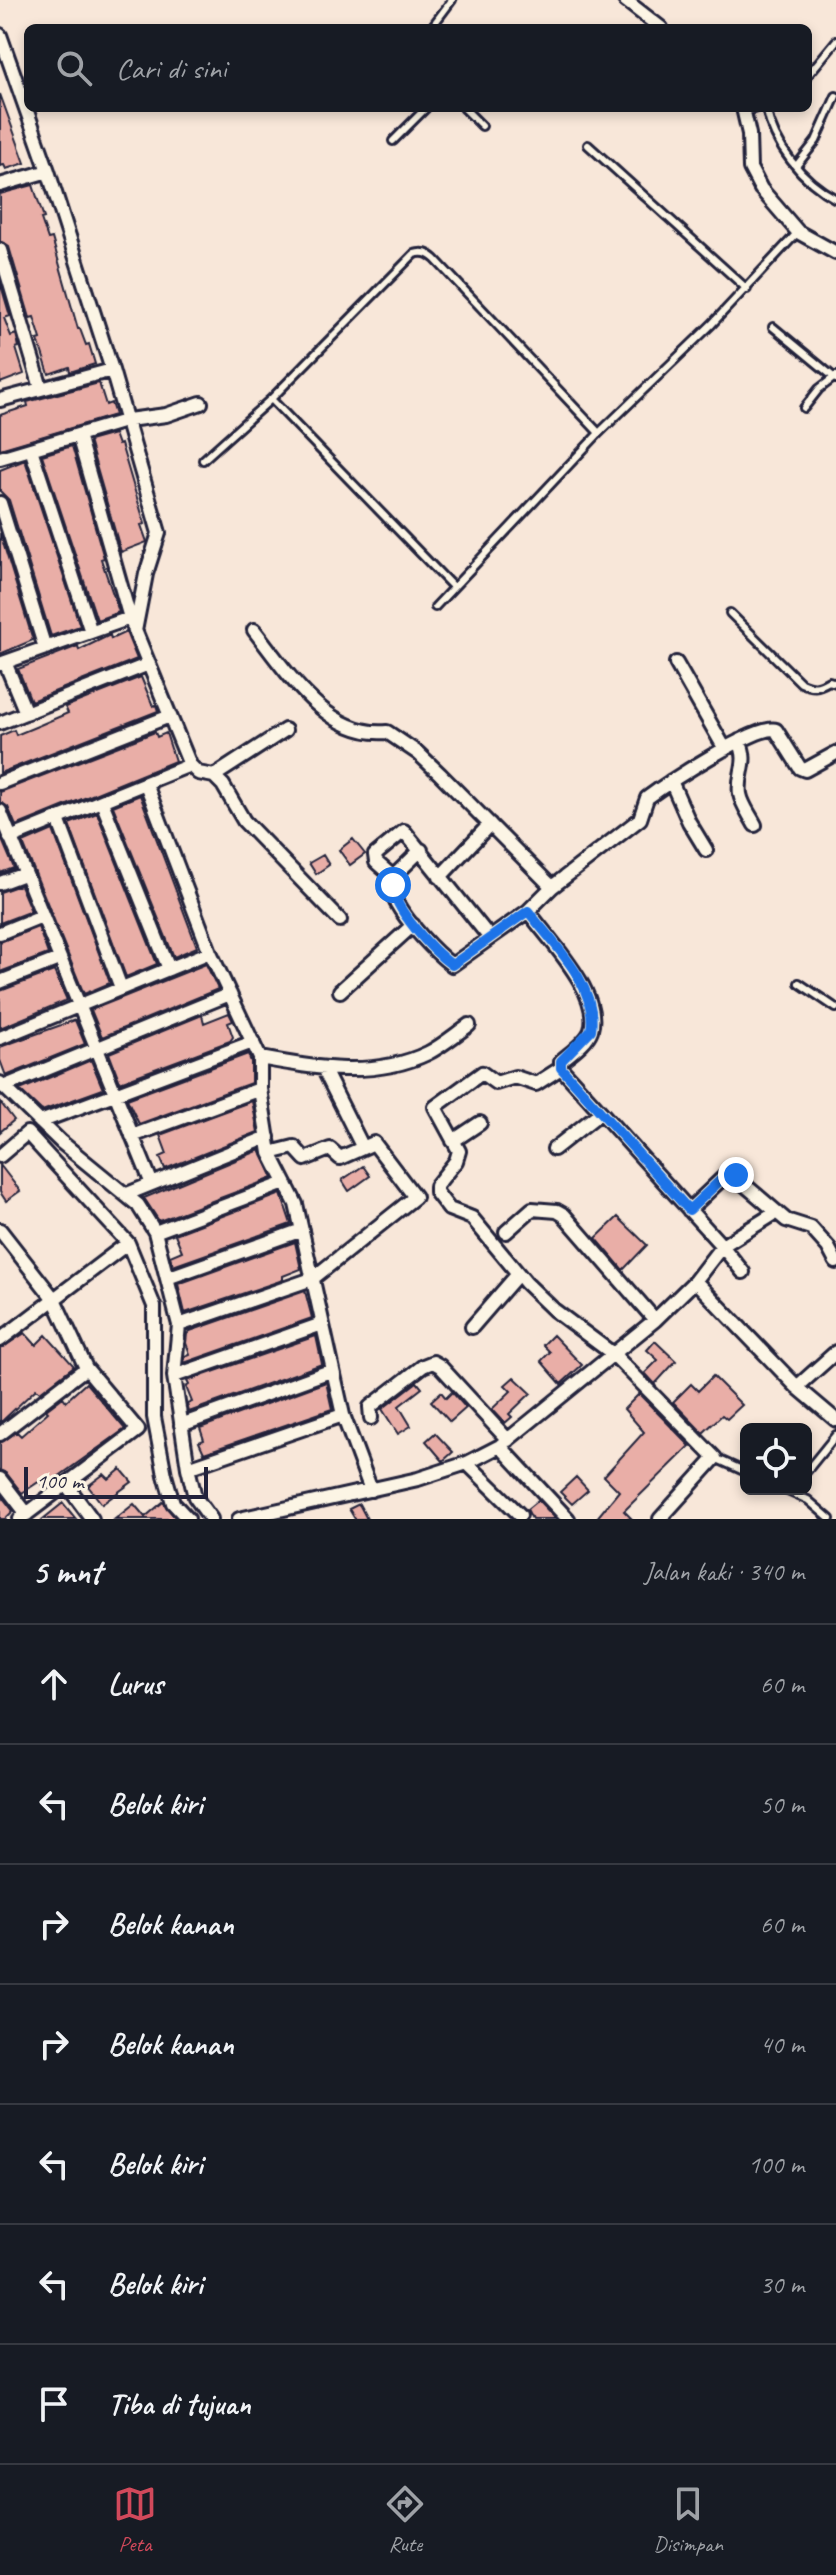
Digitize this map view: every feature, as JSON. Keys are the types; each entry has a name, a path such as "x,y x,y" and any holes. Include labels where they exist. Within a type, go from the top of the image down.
{"street":[{"path":"625,0 656,24"},
{"path":"0,35 24,103"},
{"path":"27,112 128,420 159,533 133,625"},
{"path":"748,112 749,160 755,178 768,199 798,232 836,253"},
{"path":"0,185 48,171"},
{"path":"0,250 41,388"},
{"path":"0,400 112,370"},
{"path":"0,458 128,420 166,415 201,403"},
{"path":"78,435 133,625 190,765 199,774 214,776 223,785 244,821 340,920"},
{"path":"31,449 91,632"},
{"path":"0,503 45,648"},
{"path":"26,713 3,663 91,632 133,625"},
{"path":"254,630 282,666 336,720 372,733 387,732 418,753 552,887"},
{"path":"676,663 725,749"},
{"path":"0,723 149,664"},
{"path":"0,783 170,716"},
{"path":"490,938 403,831 375,855 376,862 393,877 396,902 413,925 452,965 490,938 528,911 552,887 640,819 647,798 739,741 773,728 800,768 805,770 836,753"},
{"path":"214,776 285,730"},
{"path":"739,741 744,751 740,797 755,825"},
{"path":"10,838 190,765"},
{"path":"671,781 689,822 706,850"},
{"path":"146,784 210,952 260,1058 260,1089 270,1153 296,1204 343,1415 371,1490"},
{"path":"102,802 169,969"},
{"path":"0,811 152,1184"},
{"path":"58,819 121,988"},
{"path":"440,877 490,824"},
{"path":"393,877 421,850"},
{"path":"0,883 24,874"},
{"path":"528,911 577,976 589,1002 591,1030 561,1061 561,1068 743,1272"},
{"path":"0,933 42,916"},
{"path":"340,991 413,925"},
{"path":"0,1038 210,952"},
{"path":"0,982 59,959"},
{"path":"211,1519 195,1497 188,1468 174,1376 179,1325 155,1232 127,1194 40,1122 1,1085 230,994"},
{"path":"260,1058 324,1070 360,1069 429,1053 469,1025"},
{"path":"40,1122 253,1042"},
{"path":"561,1068 534,1085 515,1077 497,1084 482,1073 435,1106 459,1151 436,1186 436,1192 449,1209 472,1218 518,1274 554,1310 613,1354 715,1458 660,1519"},
{"path":"324,1070 362,1146"},
{"path":"132,1136 260,1089"},
{"path":"554,1149 601,1112"},
{"path":"453,1141 480,1123"},
{"path":"0,1155 27,1133 128,1243 154,1306 154,1417 165,1475 173,1503 188,1519"},
{"path":"127,1194 268,1137"},
{"path":"179,1325 312,1279 415,1197 373,1143 339,1158 330,1149 307,1159 302,1158 294,1147 270,1153"},
{"path":"689,1210 728,1173 736,1175 786,1220 811,1228 828,1247 836,1262"},
{"path":"155,1232 285,1183"},
{"path":"506,1232 532,1209 557,1211 564,1215 655,1320"},
{"path":"239,1519 418,1479 467,1463 504,1443 655,1320 695,1281 722,1246 777,1212"},
{"path":"0,1230 54,1299 86,1368 138,1430 24,1516 0,1479"},
{"path":"167,1278 302,1230"},
{"path":"0,1340 128,1243"},
{"path":"472,1327 518,1274"},
{"path":"695,1281 797,1387 836,1420"},
{"path":"174,1376 322,1324"},
{"path":"797,1387 836,1352"},
{"path":"371,1418 370,1407 423,1366 433,1362 440,1366 568,1519"},
{"path":"0,1434 86,1368"},
{"path":"181,1425 333,1370"},
{"path":"188,1468 343,1415"},
{"path":"467,1463 520,1515"},
{"path":"66,1484 92,1519"}],"lane":[{"path":"439,0 444,8"},
{"path":"434,24 452,0"},
{"path":"812,70 836,41"},
{"path":"797,165 816,141 836,96"},
{"path":"393,141 422,112"},
{"path":"468,112 482,126"},
{"path":"767,112 775,138 783,151 818,187 836,199"},
{"path":"588,145 747,289"},
{"path":"435,607 599,433 747,289 798,232"},
{"path":"203,460 271,399 414,254 426,253 599,433"},
{"path":"773,327 836,378 819,389 804,408"},
{"path":"271,399 453,587"},
{"path":"730,613 801,683 813,688 829,681 836,683"},
{"path":"799,983 836,1008"},
{"path":"812,1465 836,1435"},
{"path":"715,1458 740,1469"},
{"path":"798,1495 828,1518"}],"building":[{"path":"0,94 25,163 6,169 4,165 0,166"},
{"path":"33,185 44,218 41,219 48,239 52,238 78,329 86,345 89,344 95,364 70,372 69,367 49,374 38,340 41,339 34,317 30,318 9,247 0,241 0,194"},
{"path":"0,282 10,316 4,318 11,336 16,334 19,347 16,348 24,374 0,383"},
{"path":"99,383 106,405 111,403 115,415 0,449 0,415 28,406 27,402"},
{"path":"114,434 118,445 121,444 145,524 141,525 147,542 121,552 89,441"},
{"path":"72,446 104,558 101,559 119,612 97,620 42,455"},
{"path":"25,460 80,626 51,636 9,500 0,491 0,470"},
{"path":"0,533 33,640 0,654"},
{"path":"126,632 137,659 31,701 18,669"},
{"path":"141,677 158,711 0,773 0,736 14,730 16,735 40,725 68,713 65,707"},
{"path":"155,732 157,737 166,733 175,761 16,826 8,807 0,802 0,792"},
{"path":"140,795 197,947 174,957 113,806"},
{"path":"97,813 157,964 126,977 69,824"},
{"path":"53,830 110,983 84,994 23,843"},
{"path":"0,835 14,868 0,873"},
{"path":"353,839 365,854 350,865 339,850"},
{"path":"323,855 329,865 316,874 309,863"},
{"path":"20,885 31,911 0,923 0,892"},
{"path":"38,927 48,954 0,972 0,942"},
{"path":"206,964 218,989 102,1037 91,1010"},
{"path":"54,971 67,1000 0,1028 0,991"},
{"path":"229,1013 233,1021 228,1023 233,1037 230,1041 120,1082 109,1053 202,1015 204,1023"},
{"path":"75,1020 85,1044 6,1076 0,1060 0,1047"},
{"path":"248,1054 251,1083 139,1124 127,1099"},
{"path":"91,1060 103,1089 42,1111 20,1090"},
{"path":"252,1101 258,1132 165,1169 160,1157 167,1154 160,1135"},
{"path":"0,1102 14,1120 0,1132"},
{"path":"260,1150 273,1178 159,1221 144,1198"},
{"path":"0,1165 20,1191 6,1201 0,1192"},
{"path":"363,1166 370,1176 349,1191 342,1180"},
{"path":"281,1194 291,1224 173,1266 170,1256 182,1251 175,1234"},
{"path":"618,1217 647,1245 623,1270 596,1238"},
{"path":"295,1242 301,1269 283,1276 283,1280 185,1313 178,1284"},
{"path":"305,1291 312,1318 184,1363 185,1356 190,1354 186,1343 190,1331"},
{"path":"25,1333 36,1345 46,1335 74,1366 40,1392 36,1389 0,1423 0,1349"},
{"path":"553,1335 582,1365 561,1384 541,1361 550,1352 543,1345"},
{"path":"316,1336 322,1364 189,1412 187,1404 192,1402 187,1381"},
{"path":"655,1341 676,1361 655,1384 645,1373 658,1360 647,1350"},
{"path":"713,1376 742,1405 727,1419 722,1415 703,1433 673,1402 691,1384 698,1391"},
{"path":"514,1377 531,1393 509,1414 512,1417 505,1423 492,1409 511,1391 505,1385"},
{"path":"326,1382 332,1409 204,1453 199,1442 204,1440 200,1428"},
{"path":"417,1382 422,1388 399,1406 411,1426 398,1434 382,1409"},
{"path":"86,1383 125,1429 44,1487 40,1481 22,1493 0,1470 0,1443 17,1432 21,1436 48,1412 46,1410 63,1397 66,1401"},
{"path":"441,1392 446,1398 452,1392 466,1408 450,1422 431,1401"},
{"path":"639,1394 690,1446 624,1511 632,1519 596,1519 619,1491 604,1476 644,1432 624,1409"},
{"path":"435,1433 453,1452 443,1461 426,1441"},
{"path":"121,1469 132,1482 102,1504 88,1486 104,1474 109,1479"},
{"path":"576,1477 588,1490 572,1504 560,1492"},
{"path":"0,1494 13,1511 5,1519 0,1519"},
{"path":"538,1500 556,1519 532,1519 527,1509"},
{"path":"163,1502 176,1519 115,1519 134,1504 145,1517"},
{"path":"63,1503 76,1519 43,1519"},
{"path":"359,1504 367,1519 355,1519 349,1509"}],"route":[{"path":"393,885 396,902 413,925 452,965 528,911 577,976 589,1002 591,1030 561,1061 561,1068 689,1210 728,1173 736,1175"}]}
